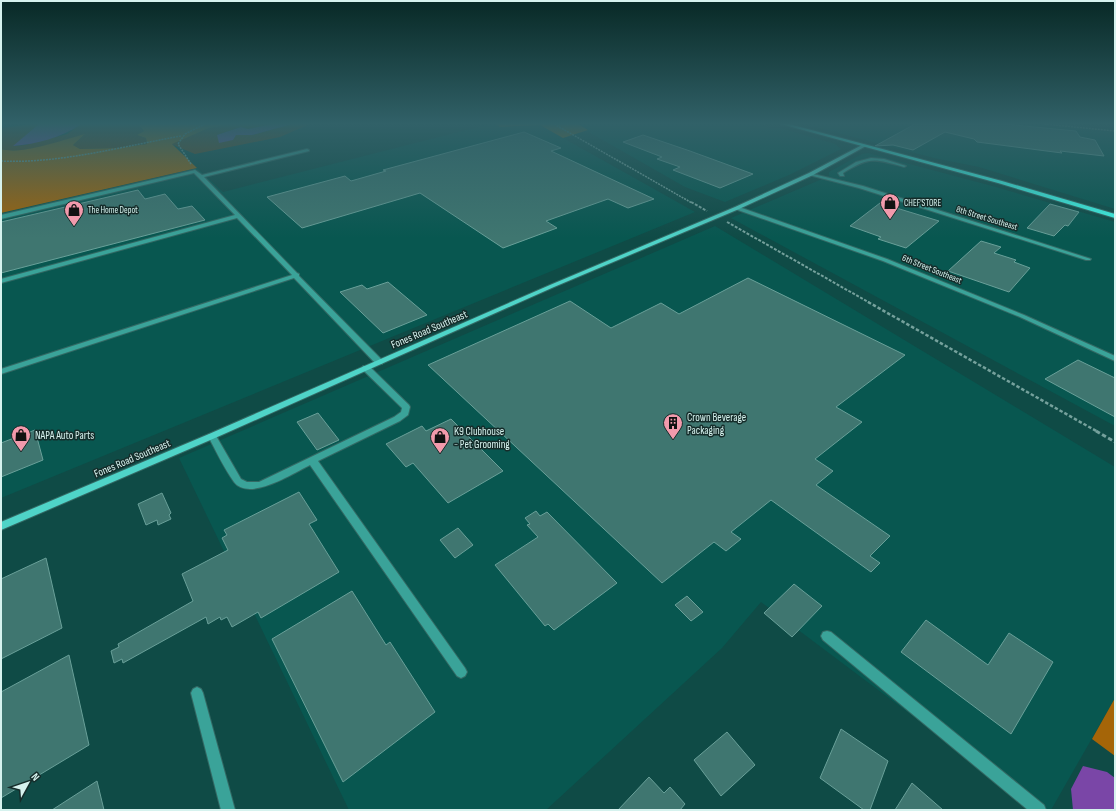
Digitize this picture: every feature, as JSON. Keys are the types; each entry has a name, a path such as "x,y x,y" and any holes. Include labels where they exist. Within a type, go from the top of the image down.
{"main road":[{"path":"924,162 1000,182 1115,216"}],"street":[{"path":"200,176 258,162"},
{"name":"Fones Road Southeast","path":"1,526 737,208 834,162"},
{"path":"842,175 840,173 859,162"},
{"path":"890,162 904,166"},
{"path":"1,217 195,171 297,275 379,362"},
{"name":"8th Street Southeast","path":"811,174 861,187 1088,259"},
{"name":"6th Street Southeast","path":"737,208 885,260 1027,319 1115,359"},
{"path":"1,281 239,216"},
{"path":"1,372 297,275"},
{"path":"212,436 238,481 246,486 260,485 397,419 405,413 406,407 366,368"},
{"path":"312,460 461,672"},
{"path":"826,636 1039,810"},
{"path":"197,693 228,810"}],"path":[{"path":"189,162 195,171"},
{"path":"621,162 709,212"},
{"path":"722,220 1115,442"}],"shaded area":[{"path":"1,162 191,162 197,168 1,213"},
{"path":"341,162 606,162 695,212 1,498 1,213 197,168 223,192"},
{"path":"641,162 815,162 789,175 725,202 685,187"},
{"path":"848,162 901,162 996,187 1115,222 1115,426 731,218 829,176 829,172"},
{"path":"953,162 1115,162 1115,209 979,167"},
{"path":"715,226 1115,467 1115,698 1051,810 1038,810 761,602 722,648 546,810 349,810 179,458"},
{"path":"1115,698 1115,756 1092,739"},
{"path":"1083,766 1107,772 1115,778 1115,810 1073,810 1071,789"}],"building":[{"path":"413,162 574,162 654,199 628,208 608,199 546,221 557,228 503,248 420,193 302,228 267,197 345,176 351,181 386,171 383,170"},
{"path":"665,162 720,162 753,174 720,188 673,170 680,167"},
{"name":"The Home Depot","path":"138,190 145,199 165,194 178,209 192,206 205,220 1,273 1,222"},
{"path":"880,203 939,221 906,248 878,239 881,237 850,226"},
{"path":"1050,204 1079,212 1068,226 1065,225 1054,236 1027,228"},
{"path":"981,241 1001,247 994,253 1016,260 1014,262 1030,268 1009,292 948,271"},
{"name":"Crown Beverage Packaging","path":"748,278 905,355 836,407 862,422 815,459 833,471 816,485 890,536 870,556 880,563 871,572 771,500 731,532 741,539 726,551 714,542 662,583 428,365 570,301 611,328 661,303 679,314"},
{"path":"388,282 427,315 383,333 340,292 362,285 367,289"},
{"path":"1078,360 1115,378 1115,417 1045,379"},
{"path":"318,413 339,440 317,450 297,422"},
{"name":"K9 Clubhouse - Pet Grooming","path":"451,419 503,471 448,503 413,463 406,467 386,444 422,426 426,431"},
{"name":"NAPA Auto Parts","path":"35,430 43,460 1,477 1,443"},
{"path":"299,492 317,520 309,524 339,572 261,618 258,612 232,627 227,617 221,620 220,617 208,624 206,617 123,663 122,659 114,663 111,651 119,647 118,644 193,601 182,574 228,550 222,538 227,535 224,530"},
{"path":"162,493 171,513 169,515 171,519 158,525 157,520 146,525 138,504"},
{"path":"536,511 540,516 547,512 617,583 554,630 548,624 545,626 495,565 538,537 527,525 530,524 525,518"},
{"path":"458,528 473,545 455,558 440,540"},
{"path":"46,558 62,628 1,659 1,579"},
{"path":"794,584 822,606 792,637 764,613"},
{"path":"352,591 386,645 390,642 435,712 343,782 272,639"},
{"path":"687,596 703,612 691,621 675,605"},
{"path":"926,620 988,665 1009,633 1053,662 1011,734 901,652"},
{"path":"69,655 89,745 1,798 1,692"},
{"path":"841,729 888,761 870,810 864,810 820,778"},
{"path":"727,732 755,765 721,796 694,760"},
{"path":"649,777 664,793 670,787 685,804 680,810 618,810"},
{"path":"97,781 104,810 52,810"},
{"path":"912,783 943,810 895,810"}],"place":[{"name":"CHEF'STORE","path":"890,220"},
{"name":"The Home Depot","path":"74,227"},
{"name":"Crown Beverage Packaging","path":"673,440"},
{"name":"NAPA Auto Parts","path":"21,452"},
{"name":"K9 Clubhouse - Pet Grooming","path":"440,454"}]}
